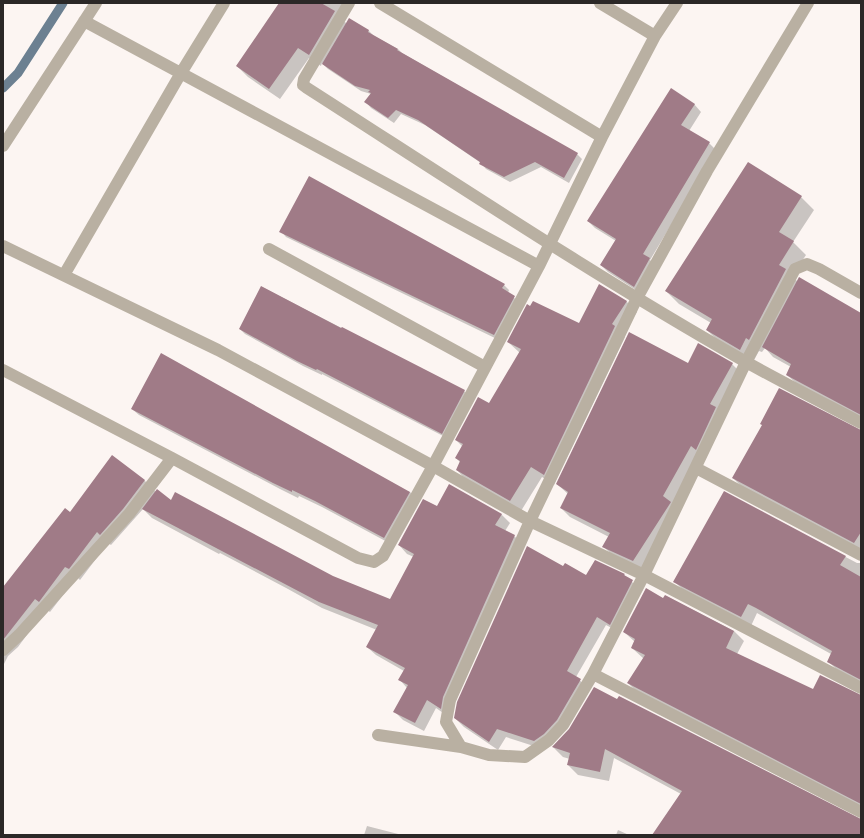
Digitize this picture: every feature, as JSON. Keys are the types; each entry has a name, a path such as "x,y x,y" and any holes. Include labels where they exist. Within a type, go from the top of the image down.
{"street":[{"path":"3,146 96,3"},
{"path":"64,276 181,73 224,3"},
{"path":"349,3 304,79 303,85 550,244 637,298 746,362 861,423"},
{"path":"380,3 602,137"},
{"path":"600,3 655,36"},
{"path":"3,370 172,458 358,558 374,562 382,556 433,466 484,366 539,266 602,137 655,36 678,3"},
{"path":"461,746 446,722 450,700 530,521 637,298 706,172 808,3"},
{"path":"84,21 539,266"},
{"path":"3,246 218,350 433,466 530,521 644,575 861,688"},
{"path":"269,249 484,366"},
{"path":"378,736 461,746 490,756 525,757 549,740 563,725 593,674 644,575 746,362 795,269 807,264 819,269 861,293"},
{"path":"3,650 19,635 124,520 172,458"},
{"path":"696,468 861,555"},
{"path":"593,674 861,812"}],"building":[{"path":"279,3 321,3 335,11 309,55 298,48 269,89 236,66"},
{"path":"349,18 369,30 368,32 398,49 397,50 578,153 564,178 535,162 504,177 479,164 480,162 418,120 396,110 388,118 364,102 371,93 368,92 370,90 355,86 322,64"},
{"path":"671,88 695,104 681,125 710,142 643,254 650,258 634,287 600,265 616,239 587,221"},
{"path":"748,162 802,196 779,232 794,241 779,265 786,269 749,340 746,338 740,350 706,330 712,319 665,291"},
{"path":"309,176 505,284 502,288 515,296 494,335 279,232"},
{"path":"799,277 861,313 861,415 786,375 791,364 762,347"},
{"path":"599,284 627,301 612,324 615,326 544,475 531,467 510,501 456,470 460,461 455,458 463,444 455,440 478,397 489,403 521,349 507,342 527,304 530,306 533,301 579,323"},
{"path":"261,286 465,390 442,434 317,369 316,370 297,361 239,329"},
{"path":"629,332 688,363 698,343 733,363 710,404 716,407 696,450 691,446 663,496 671,502 633,561 602,547 610,533 560,508 568,492 556,484"},
{"path":"161,353 410,492 384,538 315,501 273,483 131,409"},
{"path":"779,388 861,430 861,532 854,543 732,478 762,425 760,424"},
{"path":"112,455 145,480 123,509 100,535 97,532 69,569 65,567 39,602 35,599 3,640 3,587 65,508 70,512"},
{"path":"449,484 502,514 495,525 515,535 443,697 441,709 427,700 415,723 393,712 408,685 398,680 405,668 366,647 378,625 319,602 142,509 157,489 171,500 175,492 333,576 390,599 414,554 398,545 423,499 437,506"},
{"path":"724,491 846,556 840,565 861,577 861,680 827,662 832,651 756,608 748,604 741,617 673,582"},
{"path":"527,546 563,566 565,563 586,575 595,560 625,574 624,575 633,580 610,625 597,617 567,671 581,679 557,720 544,734 534,741 497,729 489,742 454,718 457,702"},
{"path":"646,588 663,598 665,595 734,631 726,648 813,689 820,675 861,695 861,804 627,683 645,655 631,648 635,639 623,632"},
{"path":"594,687 617,699 619,696 861,819 861,835 652,835 682,791 605,749 600,772 567,765 570,753 552,747 569,729"}],"waterway":[{"path":"3,88 18,73 63,3"}]}
